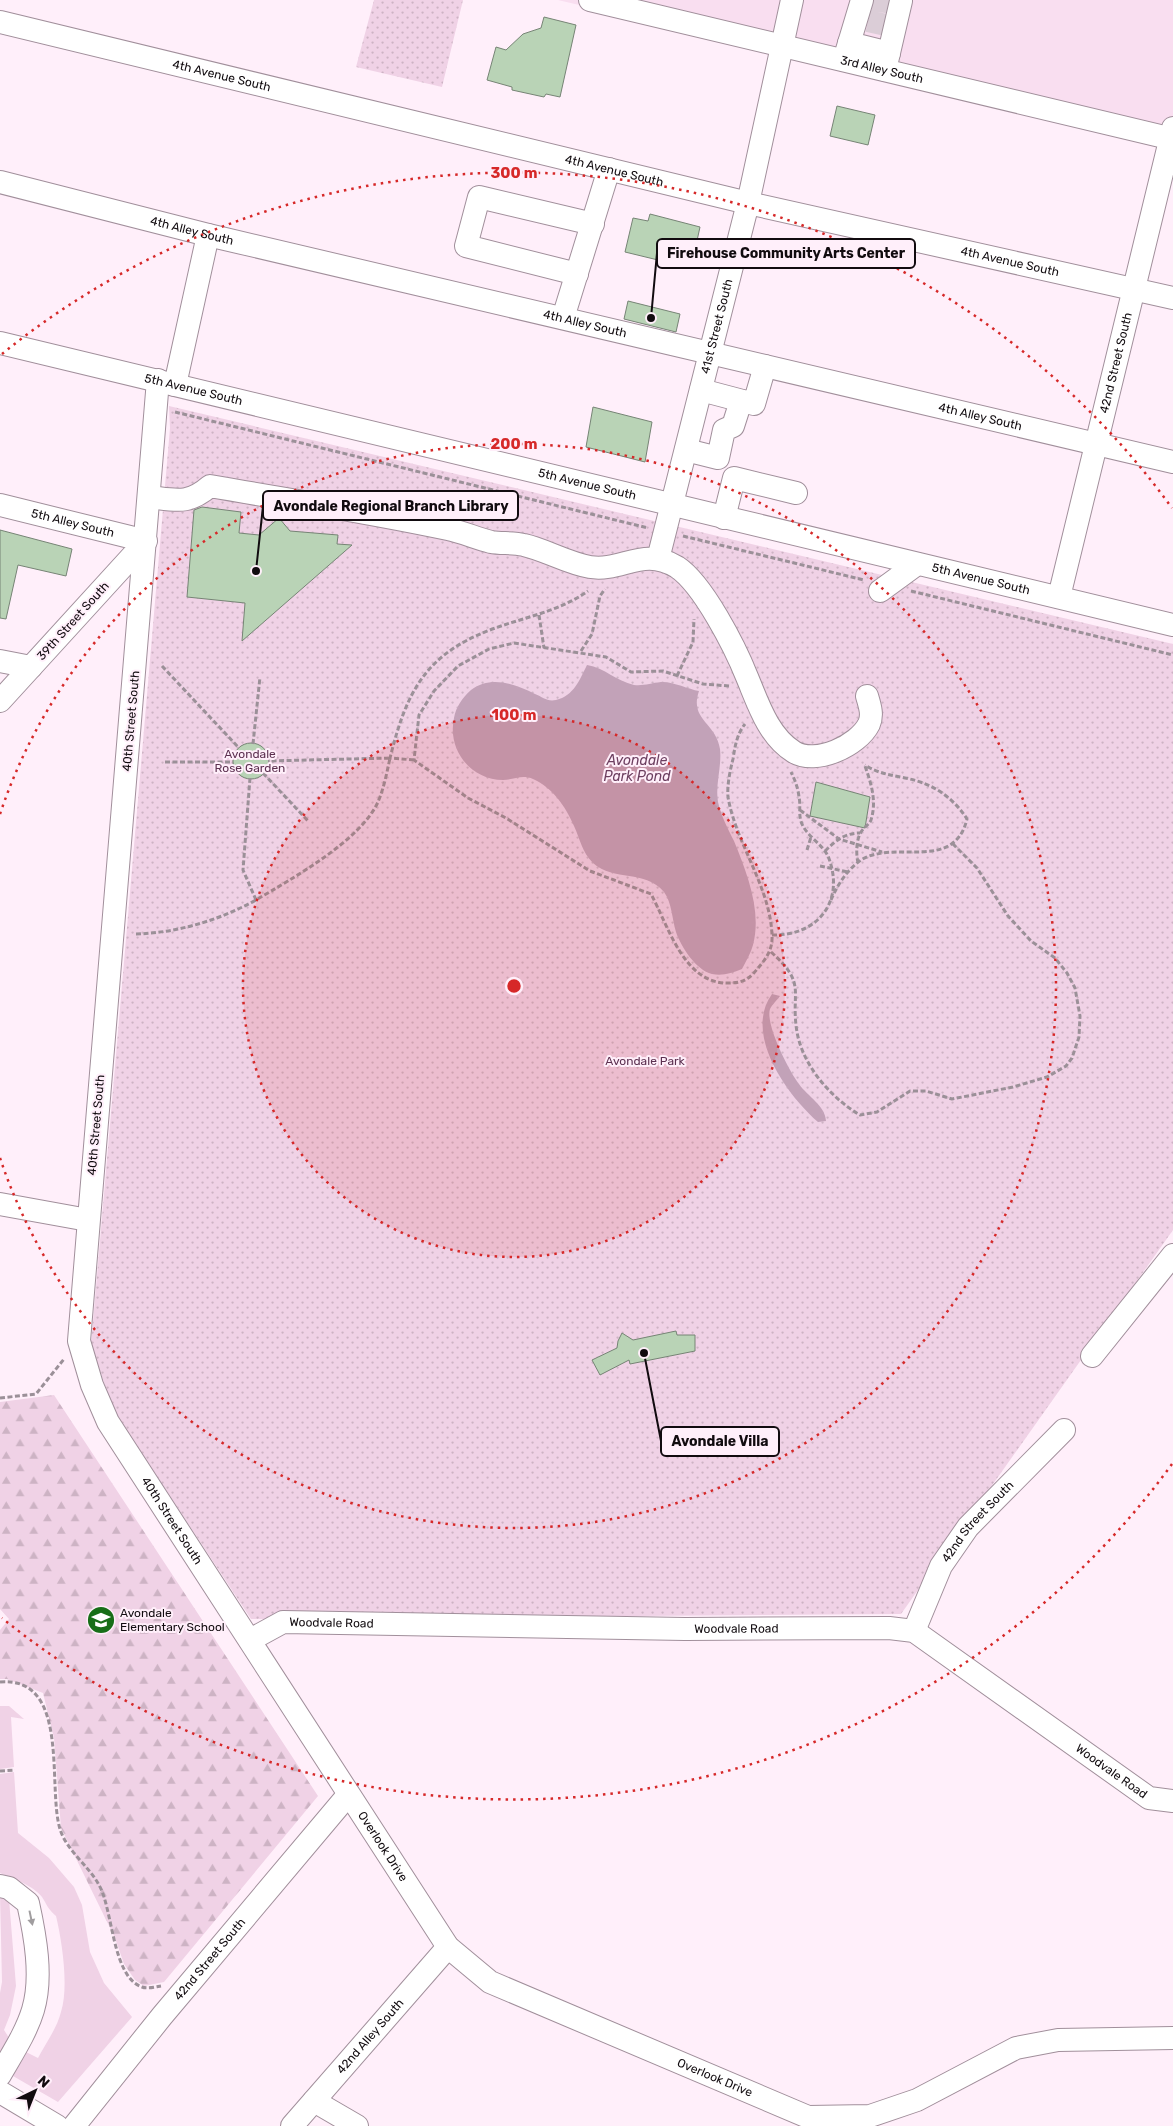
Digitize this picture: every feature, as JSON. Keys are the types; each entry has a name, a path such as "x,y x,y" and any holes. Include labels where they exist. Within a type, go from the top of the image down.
{"street":[{"name":"3rd Alley South","path":"590,0 781,45 846,51 1172,135"},
{"name":"41st Street South","path":"658,559 748,202 792,0"},
{"path":"846,51 880,10"},
{"path":"880,10 887,62"},
{"name":"4th Avenue South","path":"0,22 748,202 1173,298"},
{"name":"42nd Street South","path":"1059,597 1098,444 1133,289 1172,135"},
{"path":"563,318 609,169"},
{"name":"4th Alley South","path":"0,182 208,235 1173,462"},
{"path":"577,274 466,246 479,197 593,224"},
{"name":"40th Street South","path":"208,235 167,382 149,497 79,1341 92,1385 108,1422 348,1795"},
{"name":"5th Avenue South","path":"0,343 167,382 671,506 1173,625"},
{"path":"701,390 754,404 766,366"},
{"path":"741,401 734,426 724,430 718,458 720,466 734,478 796,493"},
{"path":"686,450 718,458"},
{"path":"724,518 734,478"},
{"path":"149,497 176,500 196,498 210,486 449,529 493,542 523,544 587,566 602,568 637,559 658,559 676,567 690,578 728,622 765,717 778,738 796,752 816,756 848,746 868,725 871,713 867,696"},
{"name":"5th Alley South","path":"0,505 146,541"},
{"name":"39th Street South","path":"0,701 146,541"},
{"path":"880,591 917,564"},
{"path":"0,661 31,667"},
{"path":"0,1204 88,1220"},
{"path":"1092,1356 1173,1255"},
{"name":"42nd Street South","path":"914,1631 941,1566 968,1527 1064,1430"},
{"name":"Woodvale Road","path":"250,1640 283,1622 685,1629 889,1628 914,1631 1149,1798 1173,1801"},
{"name":"42nd Street South","path":"74,2126 162,2016 348,1795"},
{"name":"Overlook Drive","path":"348,1795 448,1947 490,1982 808,2117 870,2116 917,2100 1016,2048 1058,2040 1173,2038"},
{"path":"0,1886 9,1888 28,1903 33,1927 37,1975 34,2008 21,2038 0,2075"},
{"name":"42nd Alley South","path":"292,2126 448,1947"},
{"path":"0,2092 57,2126"},
{"path":"314,2101 358,2126"}],"path":[{"path":"581,652 592,634 600,596 605,589"},
{"path":"136,934 182,928 227,915 256,900 332,851 352,834 378,803 400,718 413,690 434,664 454,646 490,630 539,615 571,602 588,591"},
{"path":"677,676 693,642 695,621 692,611"},
{"path":"539,615 544,648"},
{"path":"414,760 420,715 434,691 458,666 489,649 514,643 606,657 631,672 663,671 702,684 734,686"},
{"path":"162,666 239,748"},
{"path":"253,744 260,677"},
{"path":"268,761 390,758 414,760 468,798 506,818 590,871 651,894 674,941 692,968 710,980 726,983 740,982 749,977 771,952 772,935 766,903 728,796 731,768 738,735 749,719"},
{"path":"165,762 233,762"},
{"path":"772,935 787,935 803,931 824,912 839,884 858,863 876,854 938,851 952,843 964,831 968,819 958,804 941,791 916,780 874,772 865,765 874,793 874,810 870,822 860,833 857,846 858,863"},
{"path":"788,767 795,781 801,823 825,852 831,868 833,884 831,900"},
{"path":"263,773 309,822"},
{"path":"250,778 243,870 256,900"},
{"path":"800,810 839,839 857,846 887,853"},
{"path":"825,852 839,839 852,833 860,833"},
{"path":"806,850 811,836"},
{"path":"771,952 793,976 796,987 798,1034 810,1062 832,1095 844,1106 860,1115 877,1112 910,1091 926,1091 952,1099 1013,1087 1046,1077 1066,1066 1072,1058 1079,1037 1080,1016 1075,988 1055,958 1031,940 1008,916 977,868 952,843"},
{"path":"820,866 848,872"},
{"path":"0,1398 36,1394 79,1341"},
{"path":"0,1682 12,1682 31,1690 45,1708 51,1738 57,1818 60,1832 91,1871 105,1897 113,1941 122,1964 138,1986 144,1988 160,1986"},
{"path":"0,1771 15,1770"}],"shaded area":[{"path":"558,0 1173,0 1173,145"}],"green space":[{"path":"374,0 463,0 442,87 356,67"},
{"name":"Avondale Park","path":"169,406 1173,644 1173,1230 901,1614 251,1619 114,1411 91,1345 170,428"},
{"name":"Avondale Elementary School","path":"54,1395 318,1796 164,1982 144,1986 135,1980 124,1964 115,1938 61,1828 54,1738 43,1693 7,1679 0,1679 0,1630 9,1619 0,1609 0,1402"},
{"path":"0,1706 9,1706 24,1719 11,1717 14,1767 0,1769"},
{"path":"14,1772 18,1833 49,1858 74,1887 82,1905 90,1952 104,1983 132,2017 58,2102 13,2076 26,2052 38,2058 54,2030 63,2002 65,1977 56,1916 34,1889 0,1873 0,1774"},
{"path":"0,1894 9,1899 16,1986 10,2015 4,2030 11,2041 0,2059 0,1993 2,1982"}],"water":[{"name":"Avondale Park Pond","path":"587,665 634,685 665,682 699,691 697,701 700,715 714,733 720,749 717,789 719,807 744,866 752,892 756,919 755,932 750,954 742,969 716,975 700,968 685,951 678,938 667,896 664,892 648,880 610,872 601,869 593,863 584,850 567,812 547,787 533,779 522,777 503,780 491,779 472,769 458,752 454,741 454,718 460,703 471,690 479,685 495,682 511,684 548,700 556,700 572,691"},
{"path":"772,994 780,996 770,1009 769,1016 774,1036 795,1078 823,1110 826,1121 818,1122 806,1110 782,1080 772,1063 763,1027 764,1010"}],"building":[{"path":"544,17 576,25 560,97 546,94 544,97 512,90 512,87 487,80 496,47 506,50 523,34 541,28"},
{"path":"837,106 875,115 868,145 830,136"},
{"path":"650,214 700,227 691,268 625,252 633,218 648,221"},
{"path":"628,301 680,314 676,332 624,319"},
{"path":"593,407 652,422 645,462 586,447"},
{"path":"202,507 241,512 239,533 259,535 279,518 290,531 338,535 337,544 352,545 242,641 245,603 187,597 194,510"},
{"path":"0,530 72,549 66,576 18,565 6,619 0,618"},
{"path":"251,743 258,744 264,748 268,754 268,768 264,774 258,778 251,779 244,778 238,774 234,768 233,761 234,754 238,748 244,744"},
{"path":"816,782 870,797 865,828 810,816"},
{"path":"676,1331 677,1335 695,1335 695,1351 630,1364 629,1360 600,1375 592,1360 617,1348 622,1333 633,1340"}],"tunnel":[{"path":"873,0 891,3"},
{"path":"868,21 886,25"}],"place":[{"name":"Firehouse Community Arts Center","path":"651,318"},
{"name":"Avondale Regional Branch Library","path":"256,571"},
{"name":"Avondale Villa","path":"644,1353"},
{"name":"Avondale Elementary School","path":"101,1620"}],"park label":[{"name":"Avondale Rose Garden","path":"250,761"}]}
